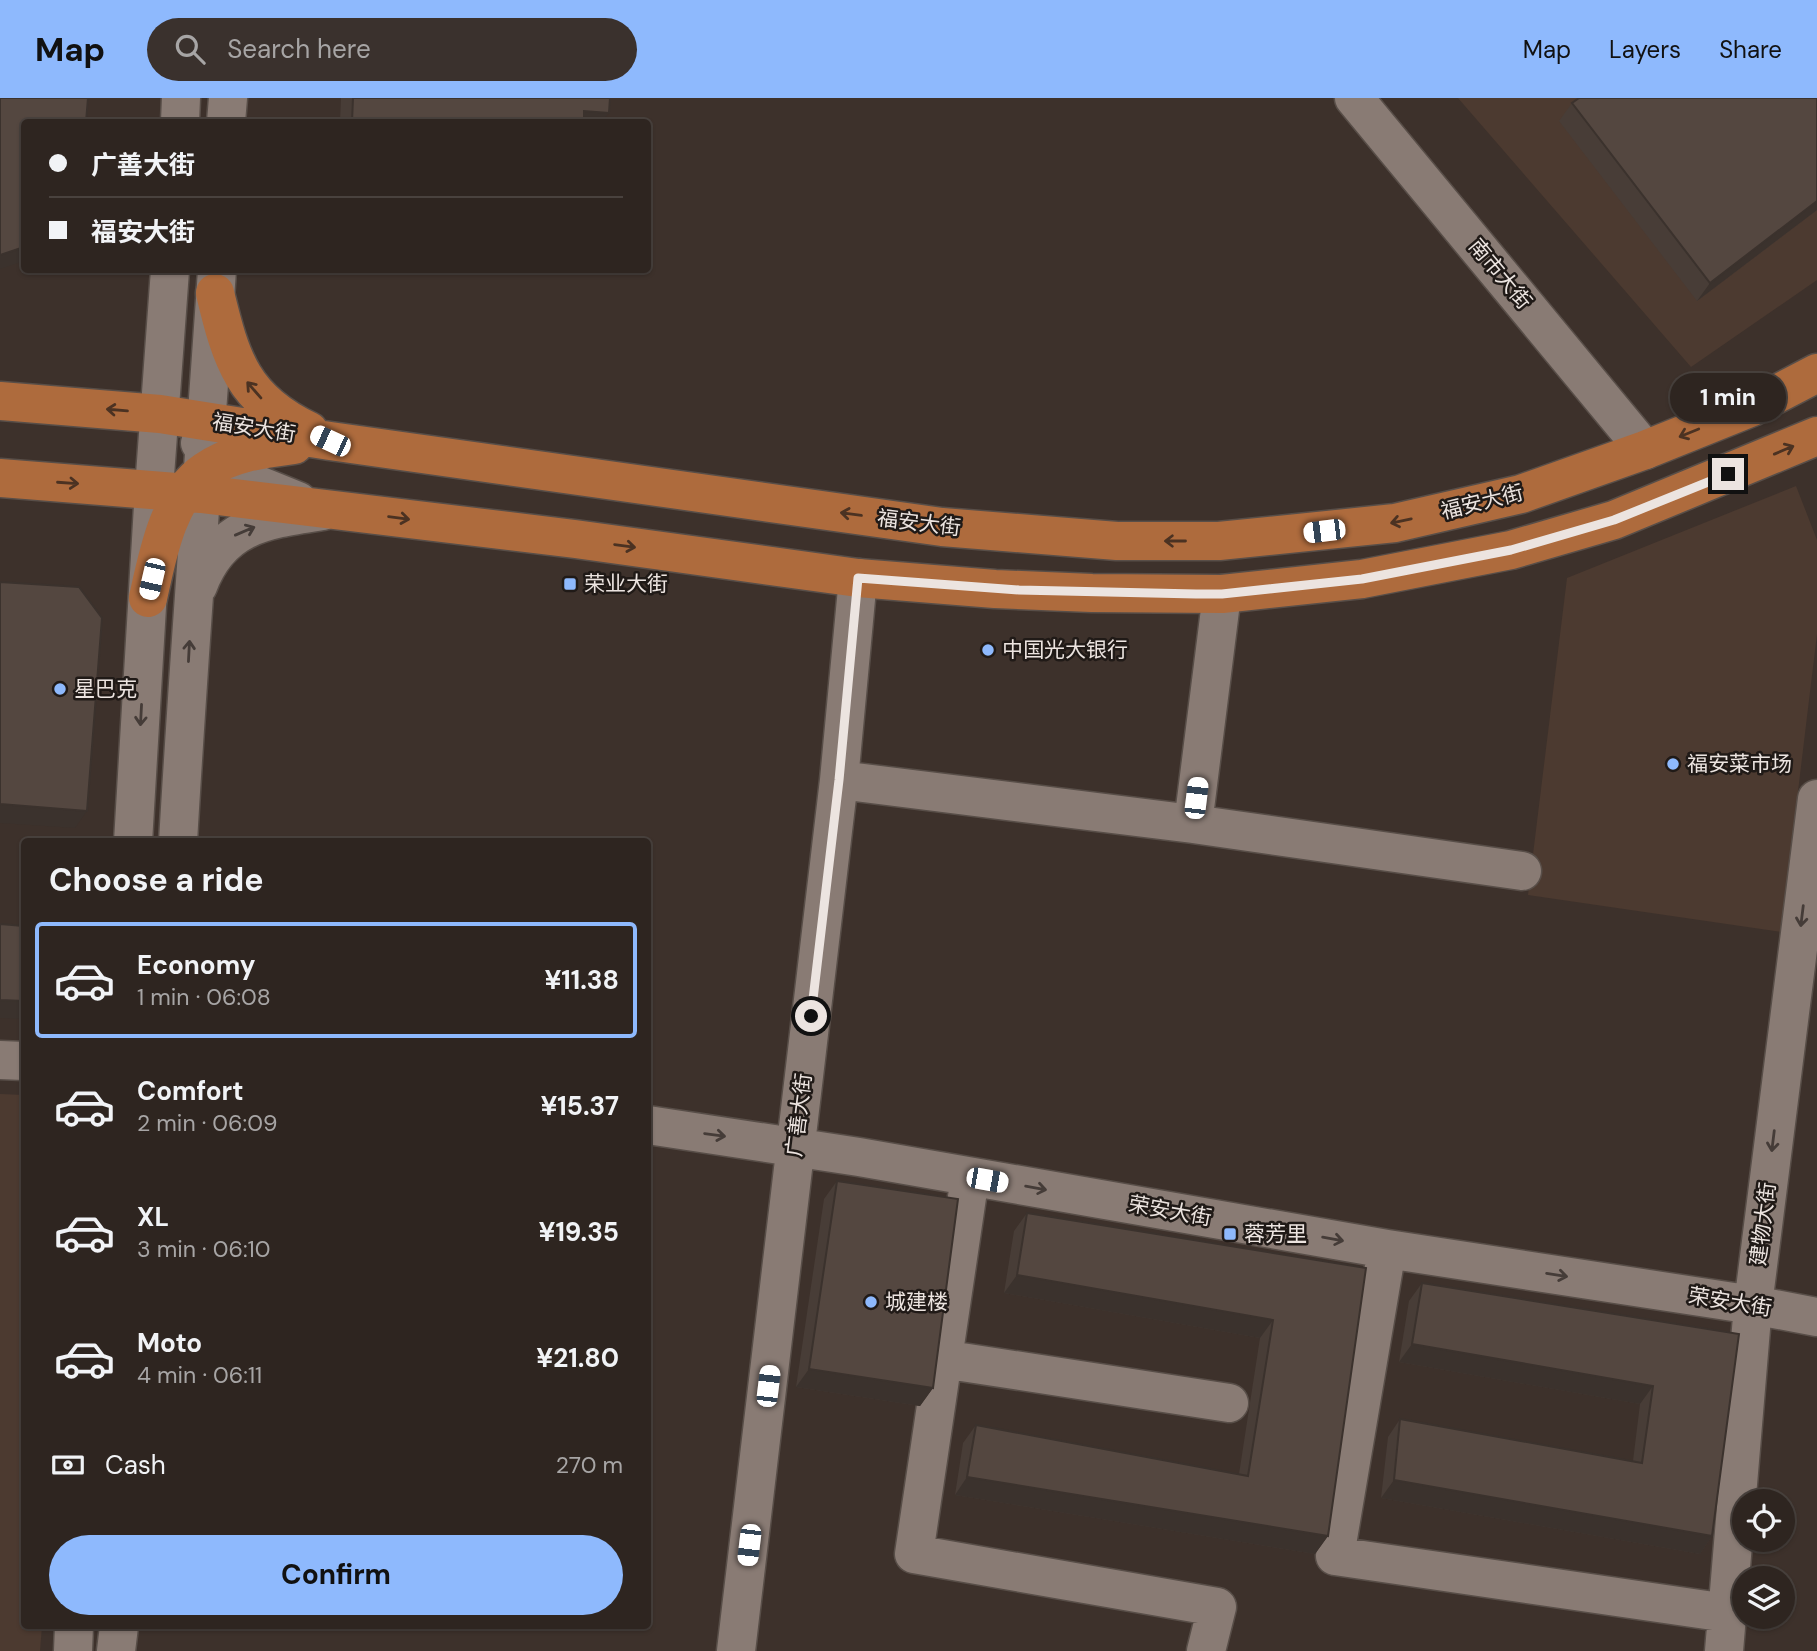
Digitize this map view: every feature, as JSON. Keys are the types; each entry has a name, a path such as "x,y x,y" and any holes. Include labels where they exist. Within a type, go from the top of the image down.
{"main road":[{"path":"216,281 225,337 250,389 270,408 298,426 330,441"},
{"name":"福安大街","path":"0,478 330,441 942,527 1116,541 1219,541 1395,523 1521,494 1645,450 1752,407 1817,373"},
{"name":"福安大街","path":"0,401 192,457 332,510 858,578 1078,593 1222,594 1362,579 1511,550 1614,520 1817,436"}],"street":[{"path":"180,119 181,98"},
{"path":"226,119 228,98"},
{"name":"南市大街","path":"1354,98 1645,450"},
{"path":"178,838 192,601 192,457 216,281"},
{"path":"133,838 148,598 192,457 180,402 169,283"},
{"path":"192,601 213,554 227,539 243,530 279,519 332,510"},
{"name":"广善大街","path":"736,1651 839,780 858,578"},
{"path":"1193,824 1222,594"},
{"path":"839,780 1193,824 1522,871"},
{"name":"建物大街","path":"1724,1651 1753,1305 1817,799"},
{"path":"0,1060 21,1061"},
{"name":"荣安大街","path":"651,1125 796,1147 1387,1249 1817,1317"},
{"path":"970,1177 914,1554 1217,1607 1206,1651"},
{"path":"1387,1249 1335,1556 1727,1613"},
{"path":"942,1359 1229,1402"},
{"path":"72,1651 75,1629"},
{"path":"116,1651 118,1629"}],"shaded area":[{"path":"1458,98 1817,98 1817,280 1691,367"},
{"name":"福安菜市场","path":"1796,486 1817,540 1817,634 1781,932 1528,895 1567,578"},
{"path":"0,1094 21,1095 21,1629 42,1629 40,1651 0,1651"}],"building":[{"path":"0,98 88,98 86,119 21,119 21,248 0,255"},
{"path":"353,98 610,98 609,113 584,111 584,119 352,119"},
{"path":"1579,98 1817,98 1817,201 1710,283 1572,103"},
{"path":"0,582 79,587 102,618 87,811 0,804"},
{"path":"0,924 21,926 21,1001 0,1000"},
{"name":"城建楼","path":"837,1181 958,1199 933,1388 809,1369"},
{"path":"1027,1213 1366,1268 1328,1536 967,1477 976,1425 1248,1476 1273,1320 1017,1275"},
{"path":"1422,1283 1739,1334 1712,1536 1394,1480 1400,1419 1642,1463 1653,1386 1412,1344"}],"place":[{"name":"荣业大街","path":"570,584"},
{"name":"中国光大银行","path":"988,650"},
{"name":"星巴克","path":"60,689"},
{"name":"福安菜市场","path":"1673,764"},
{"name":"蓉芳里","path":"1230,1234"},
{"name":"城建楼","path":"871,1302"}],"route":[{"path":"811,1016 839,780 858,578 995,589 1196,594 1222,594 1362,579 1511,550 1614,520 1728,474"}]}
